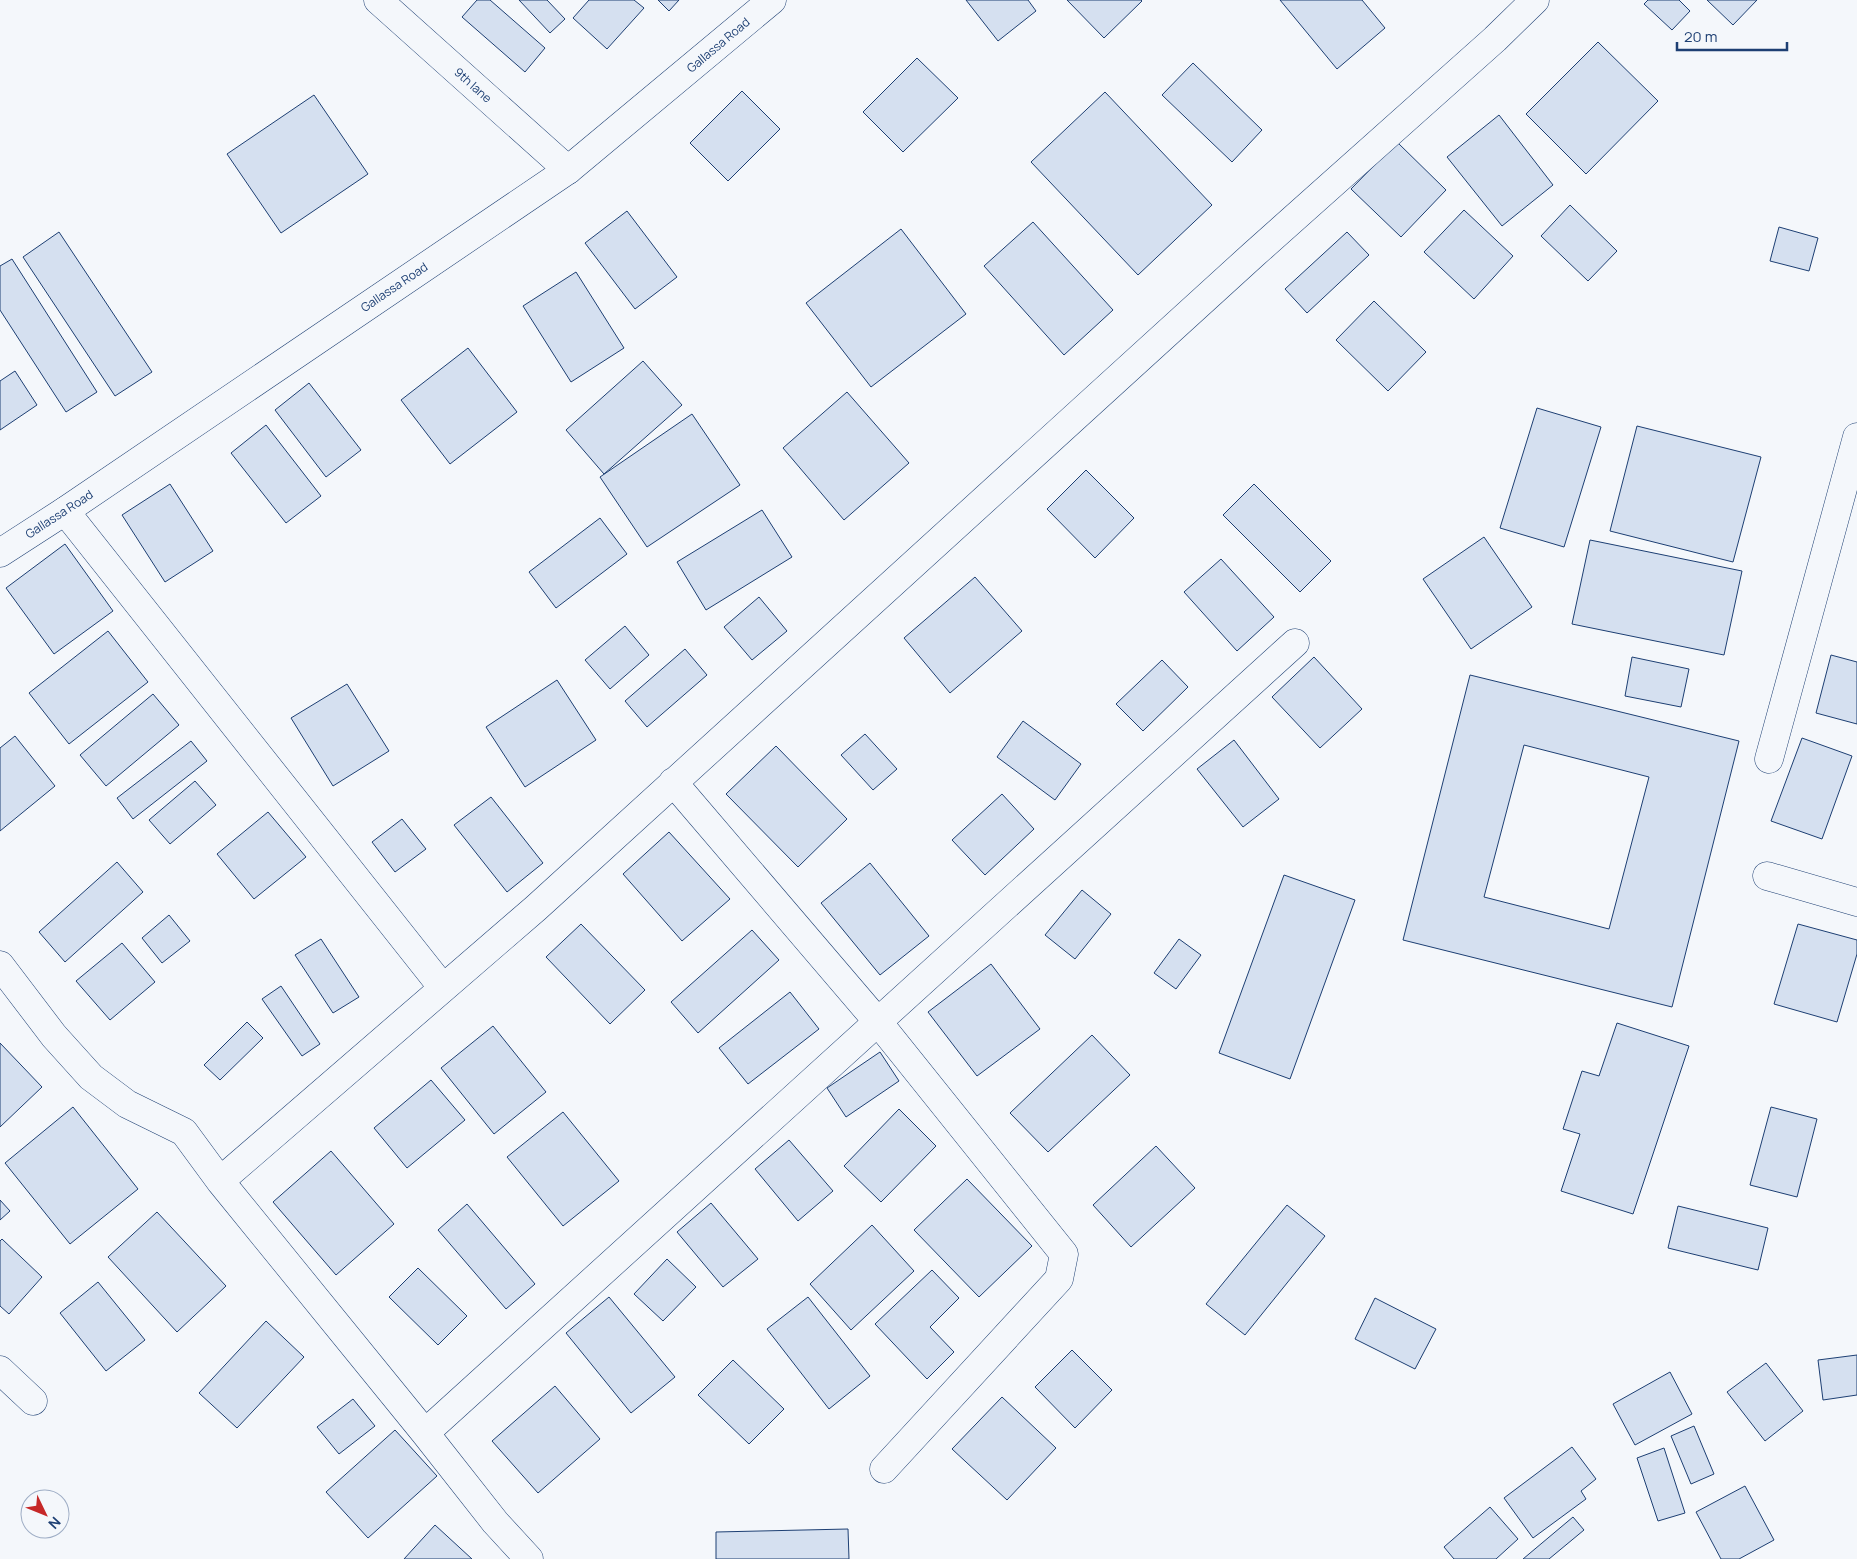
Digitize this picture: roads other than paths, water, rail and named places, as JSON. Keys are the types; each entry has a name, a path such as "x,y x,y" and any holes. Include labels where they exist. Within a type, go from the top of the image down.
{"street":[{"name":"9th lane","path":"378,0 568,170"},
{"name":"Gallassa Road","path":"0,552 568,170 772,0"},
{"path":"220,1181 536,908 1254,254 1495,39 1535,0"},
{"path":"1769,759 1857,436"},
{"path":"65,510 443,988"},
{"path":"425,1433 1295,643"},
{"path":"673,782 878,1022 1064,1254 1059,1279 884,1468"},
{"path":"1767,876 1857,902"},
{"path":"0,965 54,1036 91,1077 128,1104 184,1132 220,1181 425,1433 494,1522 529,1559"},
{"path":"0,1370 33,1401"}]}
